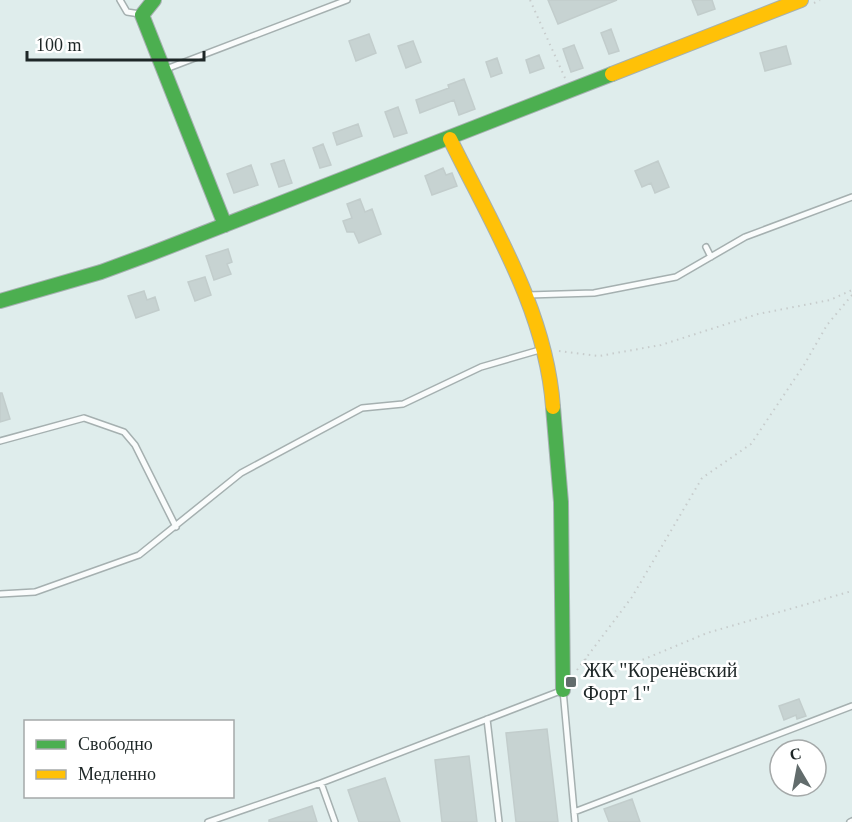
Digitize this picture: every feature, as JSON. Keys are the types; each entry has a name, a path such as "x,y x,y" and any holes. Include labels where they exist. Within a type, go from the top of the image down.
{"main road":[{"path":"154,0 142,15 225,225"},
{"path":"0,301 102,272 450,139 801,0"},
{"path":"450,139 527,296 545,349 551,375 561,502 563,690"}],"lane":[{"path":"120,0 127,12 142,15"},
{"path":"164,70 347,0"},
{"path":"527,296 594,293 675,277 746,237 852,197"},
{"path":"706,247 711,257"},
{"path":"0,594 35,592 139,555 241,473 363,408 403,404 481,367 545,349"},
{"path":"0,441 84,418 124,432 135,445 176,527"},
{"path":"208,822 321,783 563,690 575,822"},
{"path":"574,812 852,706"},
{"path":"487,719 499,822"},
{"path":"321,783 334,822"}],"path":[{"path":"530,0 572,91"},
{"path":"545,349 599,356 661,345 759,314 830,300 852,290"},
{"path":"563,690 632,597 702,478 751,444 804,365 827,325 852,295"},
{"path":"585,659 606,675 707,633 852,591"}],"building":[{"path":"548,0 617,0 558,24"},
{"path":"692,0 712,0 715,9 698,15"},
{"path":"611,29 619,51 609,54 601,33"},
{"path":"369,34 376,53 356,61 349,41"},
{"path":"413,41 421,62 406,68 398,46"},
{"path":"574,45 583,68 571,72 563,49"},
{"path":"786,46 791,64 765,71 760,53"},
{"path":"539,55 544,68 530,73 526,60"},
{"path":"497,58 502,73 491,77 486,62"},
{"path":"464,79 475,109 459,115 454,100 420,113 416,100 449,88 448,85"},
{"path":"398,107 407,133 394,137 385,112"},
{"path":"358,124 362,136 337,145 333,133"},
{"path":"323,144 331,165 320,168 313,148"},
{"path":"284,160 292,183 279,187 271,164"},
{"path":"658,161 669,187 655,193 651,183 642,187 635,171"},
{"path":"251,165 258,185 234,193 227,174"},
{"path":"443,168 446,175 452,173 457,186 432,195 425,176"},
{"path":"360,199 365,212 372,209 381,234 359,243 354,232 347,232 343,221 352,218 347,204"},
{"path":"228,249 232,262 227,264 231,274 214,280 206,256"},
{"path":"205,277 211,295 195,301 188,282"},
{"path":"144,291 147,300 155,297 159,310 136,318 128,296"},
{"path":"0,393 2,393 10,419 0,422"},
{"path":"799,699 806,716 797,719 796,715 784,720 779,706"},
{"path":"547,729 558,822 516,822 506,733"},
{"path":"469,756 477,822 442,822 435,760"},
{"path":"385,778 400,822 359,822 348,790"},
{"path":"632,799 640,822 609,822 604,809"},
{"path":"312,806 317,822 269,822 269,820"}],"traffic: fast":[{"path":"154,0 142,15 225,225"},
{"path":"0,301 101,272 150,254 612,74"},
{"path":"553,407 561,502 563,690"}],"traffic: slow":[{"path":"612,74 801,0"},
{"path":"450,139 515,269 528,302 540,336 553,407"}],"place":[{"name":"ЖК \"Коренёвский Форт 1\"","path":"571,682"}]}
